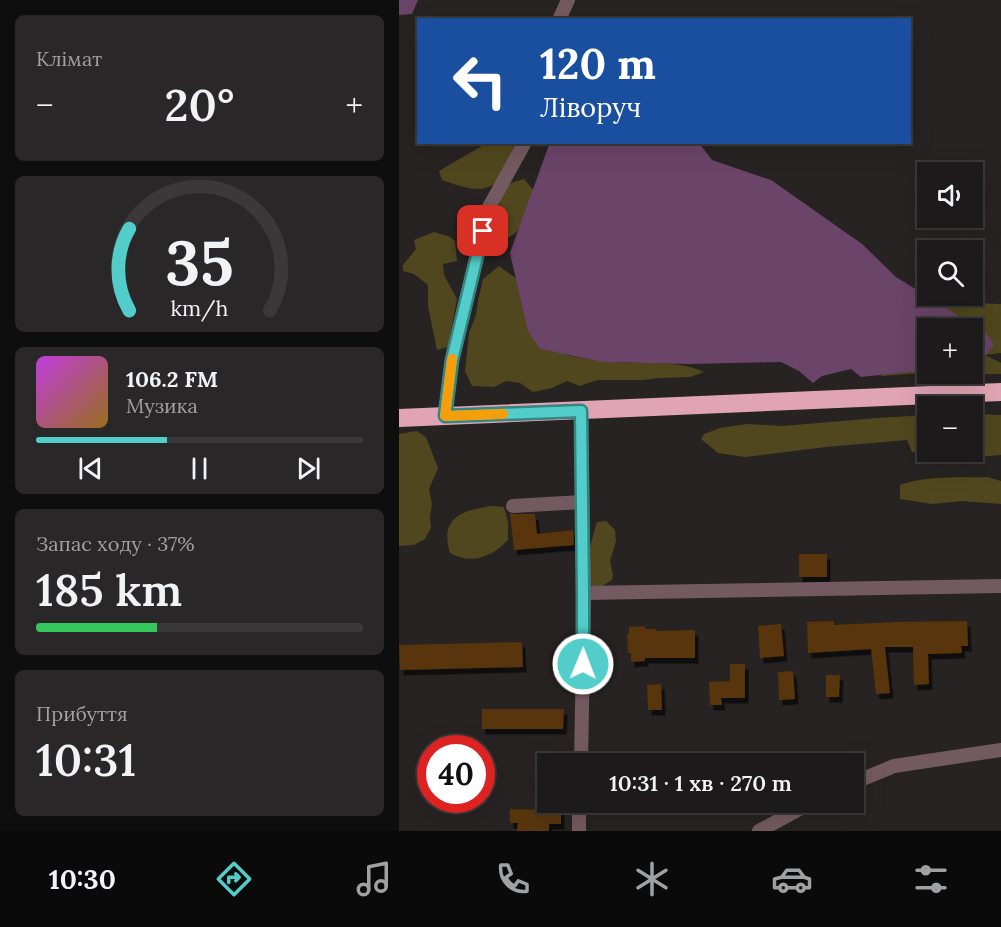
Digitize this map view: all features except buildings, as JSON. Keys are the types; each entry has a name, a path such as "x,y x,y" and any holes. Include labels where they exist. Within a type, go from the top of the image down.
{"highway":[{"path":"399,418 1001,392"}],"street":[{"path":"560,18 568,0"},
{"path":"445,416 452,360 488,209 524,144"},
{"path":"581,411 583,593 581,753"},
{"path":"513,506 582,502"},
{"path":"583,593 1001,586"},
{"path":"864,778 894,766 1001,750"},
{"path":"579,813 579,831"},
{"path":"759,831 792,813"}],"shaded area":[{"path":"399,0 418,0 412,14 399,15"},
{"path":"485,144 515,144 504,171 491,186 482,189 458,186 442,180 439,171"},
{"path":"549,144 700,144 712,160 771,180 862,244 896,277 917,290 917,306 943,306 962,318 917,318 917,371 861,377 851,369 822,376 813,383 799,371 781,362 689,364 603,362 540,349 528,331 510,253"},
{"path":"524,179 536,193 522,225 506,239 500,235 498,214 500,203 508,184"},
{"path":"434,232 455,241 457,261 443,264 444,275 457,299 448,347 437,350 428,306 428,285 414,274 403,271 403,265 416,249 414,240"},
{"path":"499,266 524,284 567,355 606,362 683,365 704,372 690,377 597,380 580,386 567,381 552,388 533,392 520,383 506,381 494,387 472,386 465,371 469,333 476,315 483,279"},
{"path":"1001,304 1001,353 985,355 1001,363 1001,374 983,374 983,318 936,318 937,306"},
{"path":"983,331 986,333 994,345 983,358"},
{"path":"917,364 917,374 881,376 883,371"},
{"path":"983,414 1001,415 1001,455 983,457"},
{"path":"917,416 917,453 912,452 907,440 745,457 718,453 701,439 704,434 720,428 747,424 783,426"},
{"path":"417,431 426,437 438,468 429,489 432,504 431,528 425,539 414,545 399,546 399,434"},
{"path":"987,477 1001,481 1001,504 962,501 932,504 900,499 900,485 910,482 943,478"},
{"path":"492,506 504,507 508,522 508,540 488,555 473,559 458,557 450,553 447,541 451,523 463,513"},
{"path":"606,521 615,530 616,541 610,561 613,575 612,580 595,587 587,583 589,550 597,522"}],"slow traffic":[{"path":"452,359 445,416 503,414"}],"route":[{"path":"483,231 452,360 445,416 581,411 583,664"}]}
